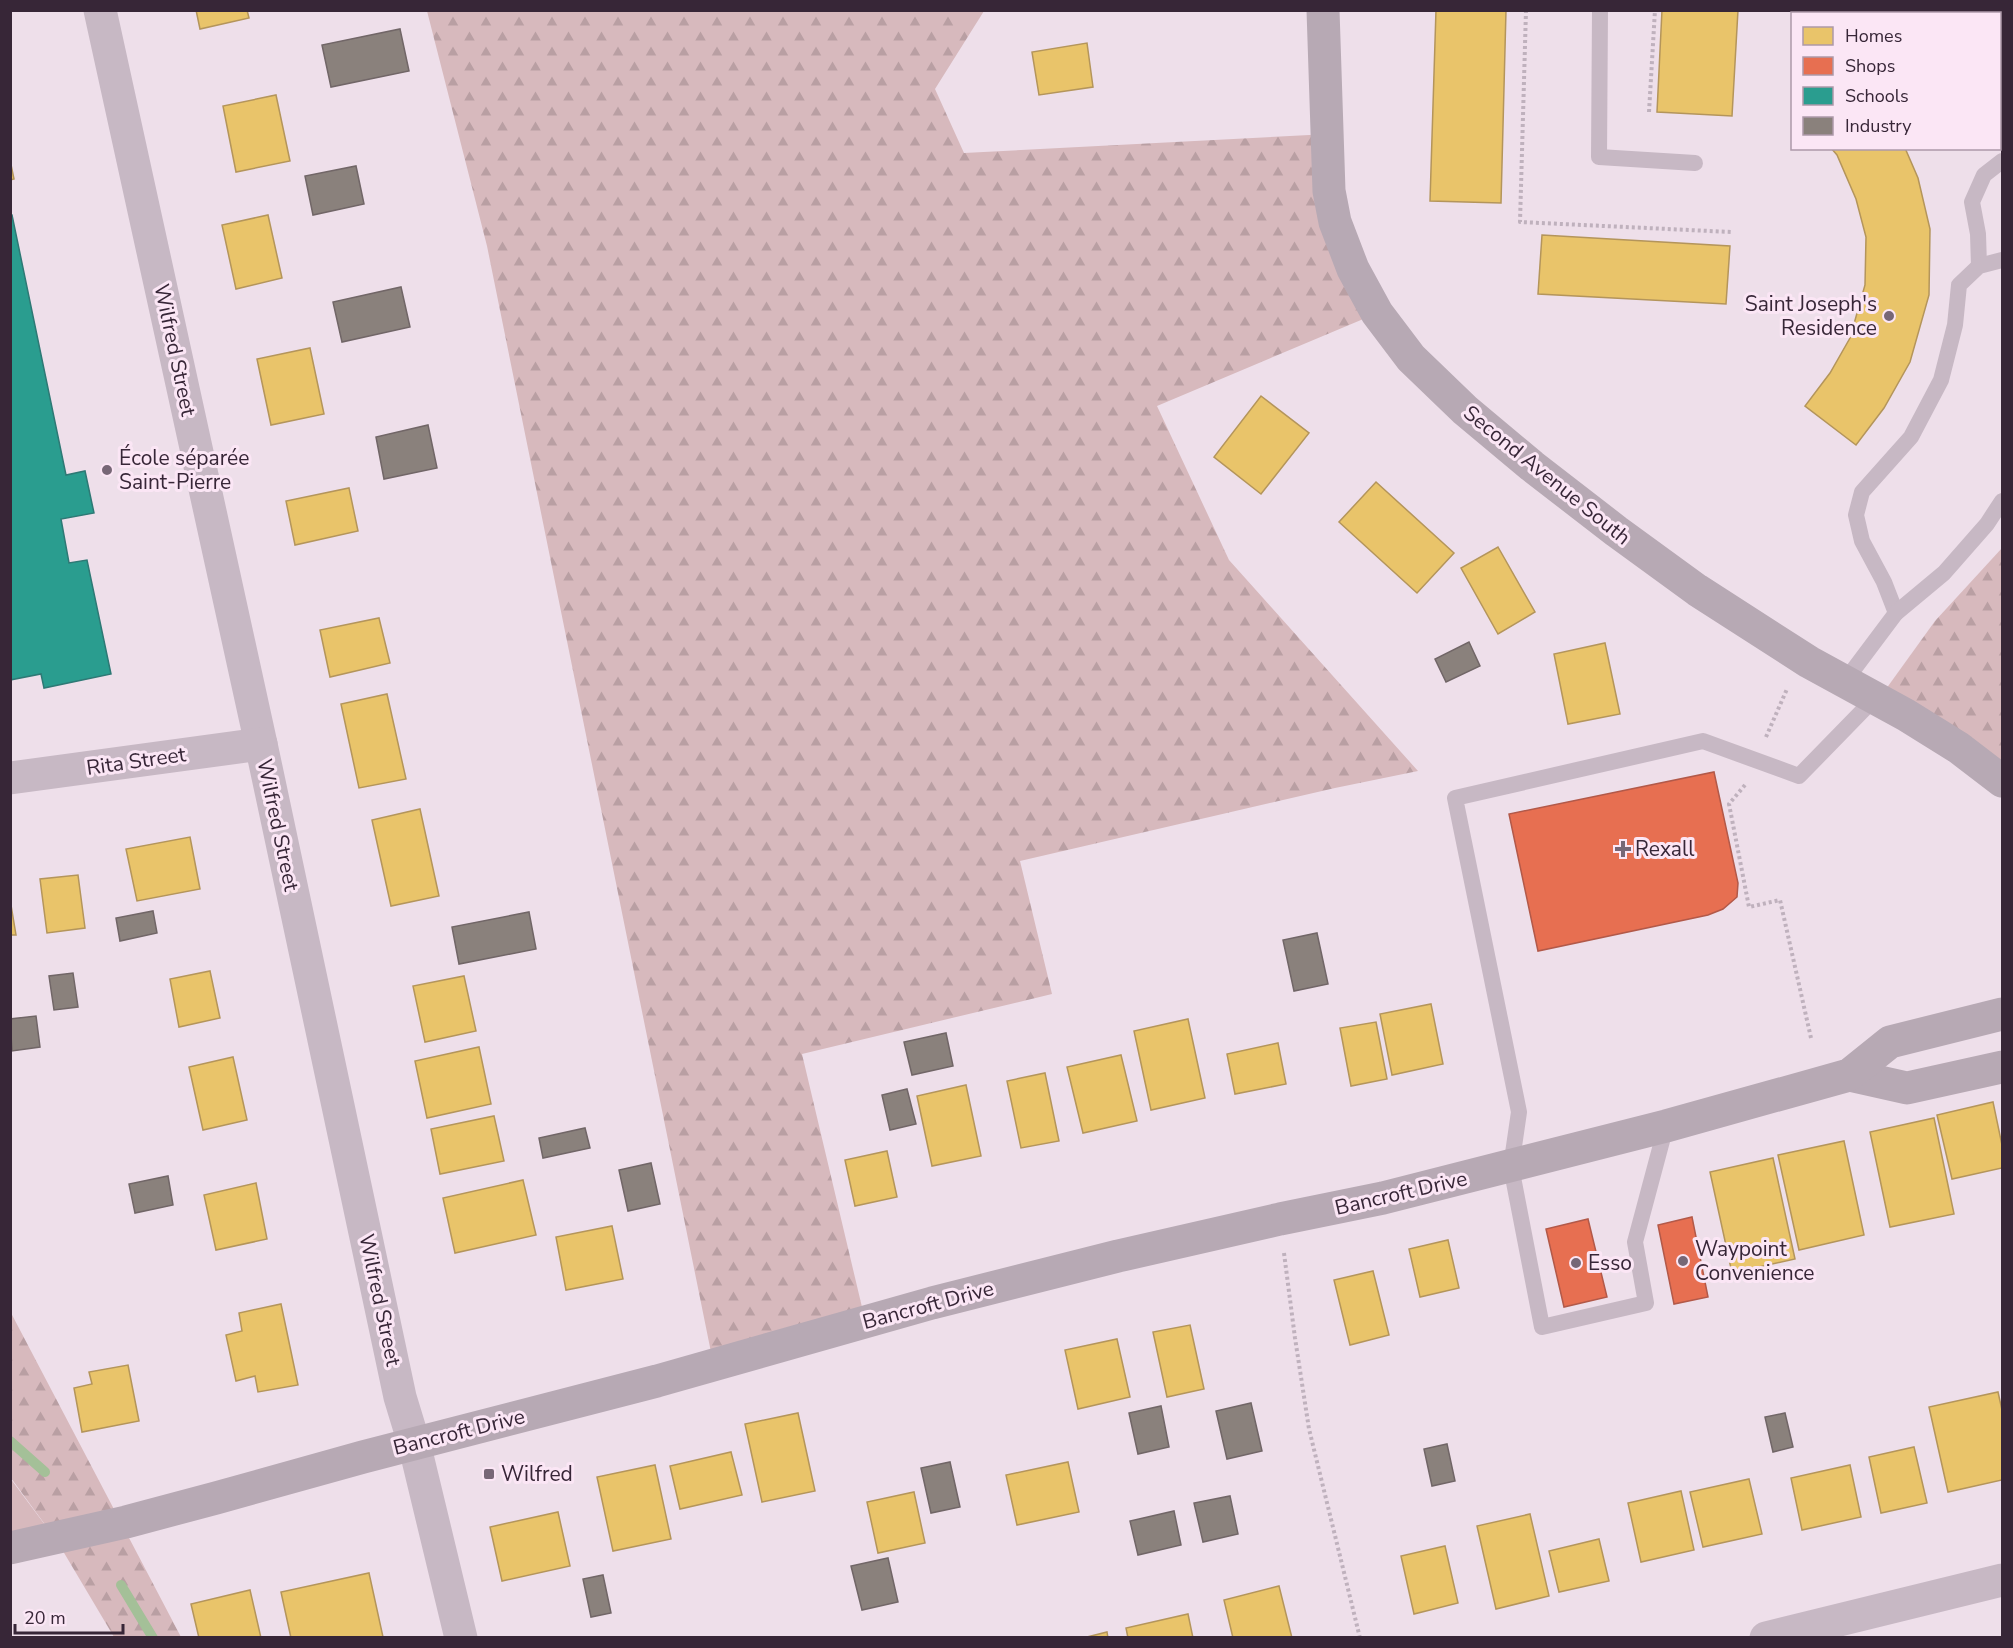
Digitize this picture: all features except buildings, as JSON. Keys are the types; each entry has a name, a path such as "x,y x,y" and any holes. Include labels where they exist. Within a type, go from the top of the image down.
{"main road":[{"name":"Second Avenue South","path":"1323,10 1329,191 1335,222 1353,269 1377,314 1411,358 1465,410 1532,466 1697,590 1800,656 1959,748 2002,781"},
{"name":"Bancroft Drive","path":"10,1548 126,1522 414,1443 657,1381 932,1303 1107,1258 1383,1198 1666,1126 1849,1075 1890,1042 2002,1014"},
{"name":"Bancroft Drive","path":"1849,1075 1907,1088 2002,1067"}],"street":[{"name":"Wilfred Street","path":"100,10 261,744 400,1397 414,1443 461,1638"},
{"name":"Rita Street","path":"10,778 261,744"},
{"path":"1766,1638 2002,1580"}],"lane":[{"path":"1600,10 1599,157 1695,163"},
{"path":"1979,266 1978,234 1972,202 1984,175 2002,161"},
{"path":"1896,613 1884,582 1862,542 1856,515 1862,492 1911,437 1941,380 1955,325 1959,285 1979,266 2002,260"},
{"path":"1845,681 1896,613 1944,573 1987,524 2002,501"},
{"path":"1666,1126 1635,1242 1646,1303 1542,1327 1511,1167 1519,1112 1455,798 1703,741 1799,776 1875,698"}],"path":[{"path":"1649,112 1655,10"},
{"path":"1800,656 1750,778 1729,804 1749,906 1780,900 1811,1038"},
{"path":"1280,1219 1295,1338 1310,1430 1360,1638"}],"green space":[{"path":"427,11 984,11 935,89 964,153 1329,134 1332,190 1380,312 1157,406 1229,560 1418,771 1020,861 1052,994 802,1054 866,1324 714,1367 487,246"},
{"path":"2002,548 2002,777 1886,689 1935,621"},
{"path":"10,1311 181,1637 114,1637 57,1541 11,1478"},
{"path":"10,1478 57,1541 11,1551"}],"waterway":[{"path":"10,1441 45,1472"},
{"path":"121,1585 153,1638"}],"place":[{"name":"Saint Joseph's Residence","path":"1889,316"},
{"name":"École séparée Saint-Pierre","path":"107,470"},
{"name":"Rexall","path":"1623,849"},
{"name":"Waypoint Convenience","path":"1683,1261"},
{"name":"Esso","path":"1576,1263"},
{"name":"Wilfred","path":"489,1474"}]}
